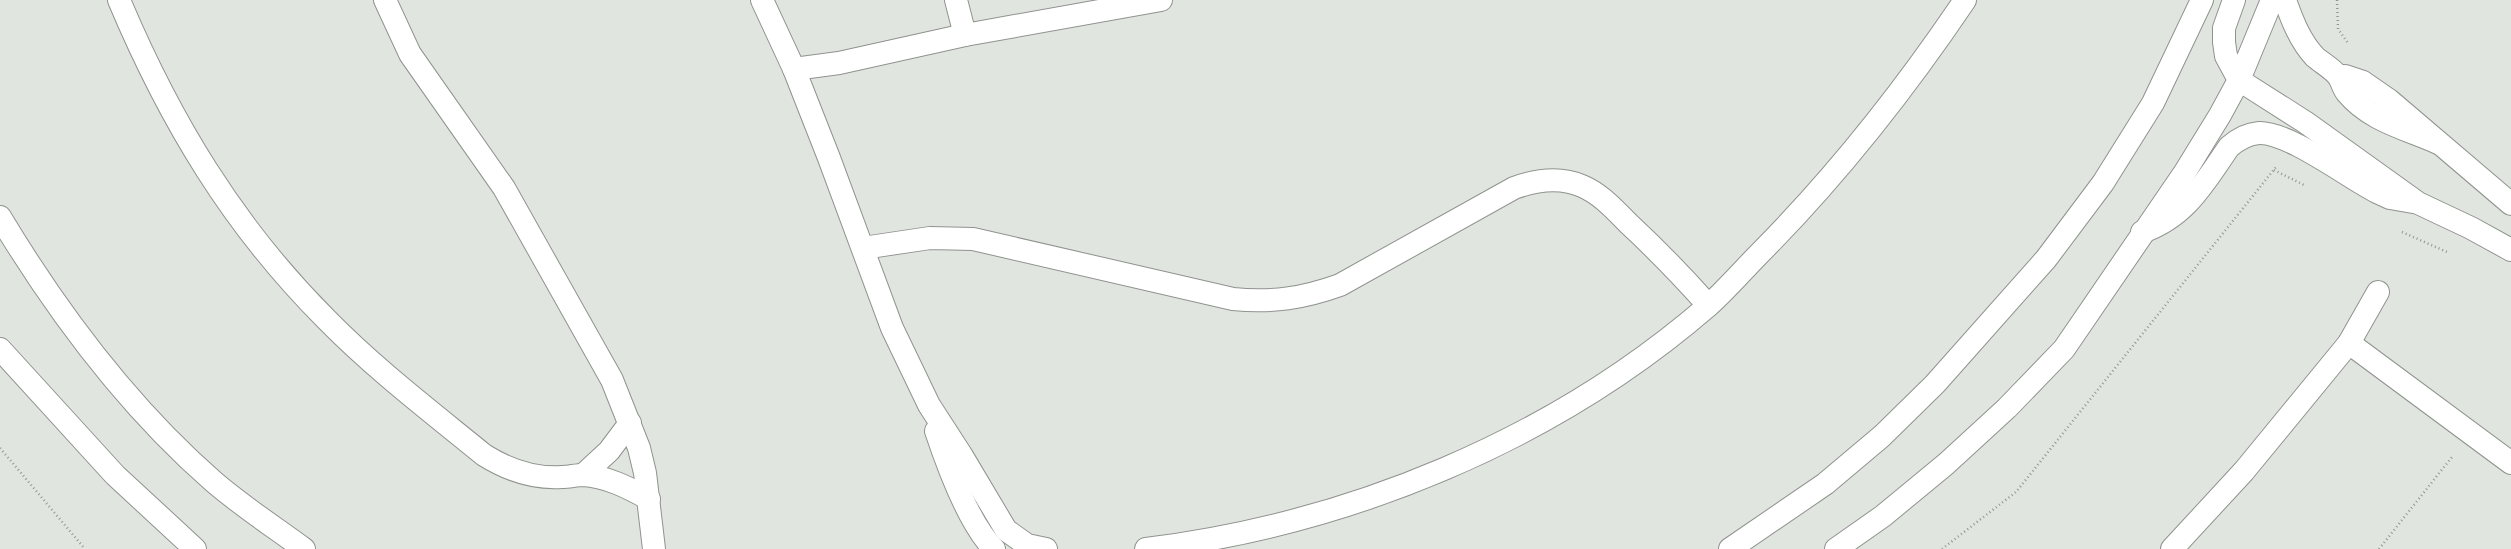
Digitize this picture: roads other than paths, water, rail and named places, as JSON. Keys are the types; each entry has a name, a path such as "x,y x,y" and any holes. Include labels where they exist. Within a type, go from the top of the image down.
{"street":[{"path":"119,0 164,99 220,193 253,237 326,320 366,357 484,455 501,466 521,473 542,477 583,475 618,483 648,499"},
{"path":"385,0 410,54 515,206 601,358 630,423 640,454 648,499 654,549"},
{"path":"762,0 794,69 892,328 929,405 962,456 1006,530 1027,545 1046,549"},
{"path":"956,0 965,35"},
{"path":"794,69 839,63 965,35 1161,0"},
{"path":"1146,549 1238,534 1300,519 1360,501 1460,461 1529,428 1607,382 1708,305 1842,166 1889,108 1965,0"},
{"path":"1730,549 1825,484 1882,436 1936,384 2046,259 2103,183 2153,103 2202,0"},
{"path":"2234,0 2224,28 2224,42 2226,56 2238,80 2306,122 2418,203 2471,228 2511,250"},
{"path":"1836,549 1883,516 1946,464 2007,408 2064,350 2142,232 2185,172 2238,80 2272,0"},
{"path":"2285,0 2301,38 2315,56 2339,77 2345,76 2363,82 2398,107 2438,143 2511,204"},
{"path":"2142,232 2162,224 2184,208 2229,146 2238,139 2261,133 2291,142 2390,198 2418,203"},
{"path":"862,248 930,238 973,239 1233,299 1259,302 1287,300 1314,295 1340,285 1514,188 1530,182 1548,180 1571,183 1597,194 1665,258 1708,305"},
{"path":"0,217 34,273 69,324 122,390 164,435 214,482 304,549"},
{"path":"2172,549 2244,471 2349,343 2378,292"},
{"path":"2349,343 2511,463"},
{"path":"0,349 115,475 195,549"},
{"path":"929,405 937,432 957,485 983,534 994,549"},
{"path":"583,475 609,451 630,423"}]}
